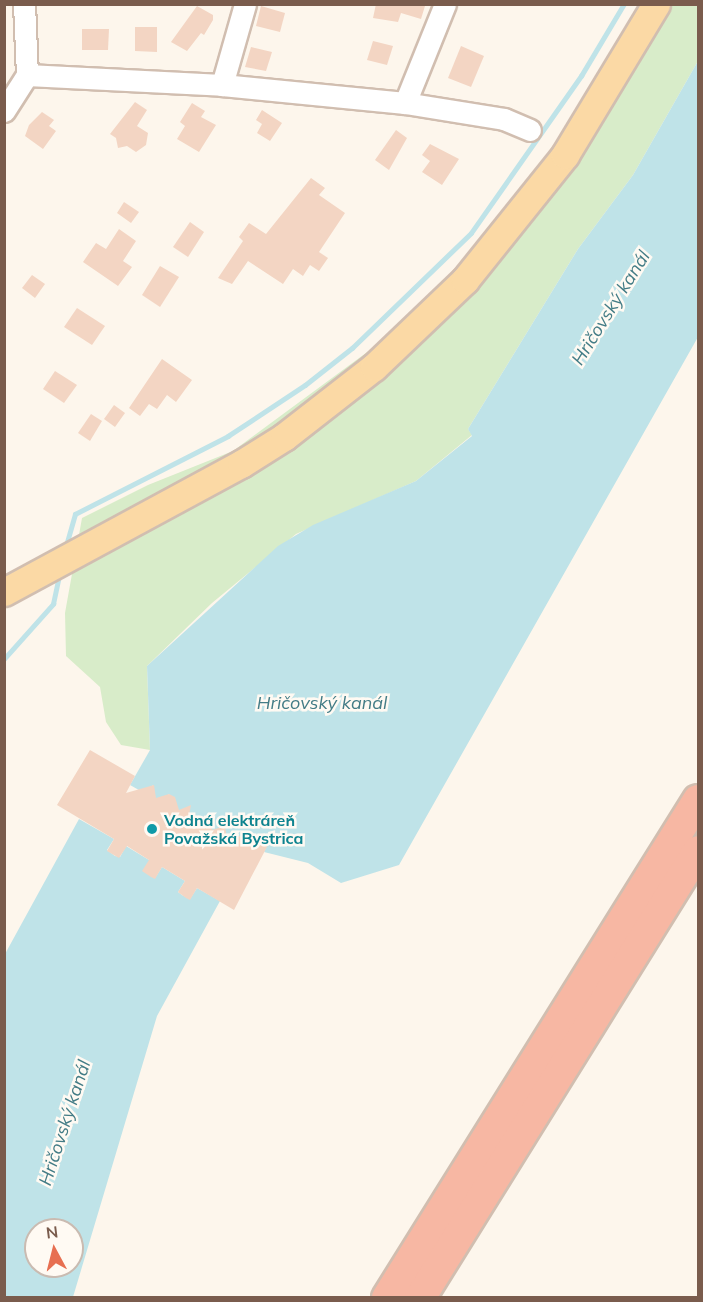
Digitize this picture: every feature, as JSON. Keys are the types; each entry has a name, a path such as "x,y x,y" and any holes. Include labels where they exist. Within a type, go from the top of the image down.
{"highway":[{"path":"387,1298 699,800"},
{"path":"420,1298 699,851"}],"main road":[{"path":"4,592 241,464 284,437 374,367 465,280 565,155 656,4"}],"street":[{"path":"4,111 27,75 24,4"},
{"path":"222,85 245,4"},
{"path":"405,103 445,4"},
{"path":"27,75 222,85 405,103 504,119 530,130"}],"green space":[{"path":"641,5 698,5 698,61 633,175 578,249 468,429 472,435 416,481 296,534 212,603 147,666 150,750 121,745 106,722 100,687 66,656 65,613 82,518 148,485 233,451 374,347 471,256 547,163"}],"water":[{"name":"Hričovský kanál","path":"698,61 698,337 399,865 341,883 308,863 264,852 269,841 259,834 249,849 240,836 232,844 221,838 225,827 217,836 206,829 211,821 205,815 197,824 171,808 169,794 161,802 150,796 153,785 146,794 130,785 150,750 147,666 278,546 313,525 416,481 472,436 468,429 578,249 633,175"},
{"name":"Hričovský kanál","path":"79,819 114,839 107,850 115,856 120,857 126,846 149,860 155,878 162,867 185,881 178,892 182,895 190,899 197,888 220,901 157,1016 84,1260 84,1218 24,1218 24,1278 79,1278 73,1297 5,1298 5,954"}],"building":[{"path":"376,4 425,6 421,19 401,13 398,22 373,18"},
{"path":"197,6 213,15 213,20 204,35 201,33 187,51 171,42"},
{"path":"261,6 285,13 280,32 256,26"},
{"path":"135,27 157,27 157,52 135,51"},
{"path":"82,29 109,29 108,50 82,50"},
{"path":"373,41 393,46 387,65 367,60"},
{"path":"461,46 484,56 471,87 448,78"},
{"path":"251,47 272,52 266,71 245,67"},
{"path":"135,102 147,110 137,126 148,133 146,145 136,152 127,146 118,148 116,138 110,134"},
{"path":"192,103 205,111 201,117 216,125 199,152 177,139 185,126 180,122"},
{"path":"262,110 282,123 270,141 257,133 262,124 256,120"},
{"path":"42,112 54,120 49,126 56,131 43,149 25,136 29,125"},
{"path":"396,130 407,138 389,170 375,160"},
{"path":"430,144 459,159 442,185 422,172 430,161 422,155"},
{"path":"311,178 325,188 319,195 345,213 319,252 328,258 319,271 310,265 303,276 293,269 283,284 248,261 232,284 218,278 243,241 239,237 249,223 266,234"},
{"path":"124,202 139,212 131,223 117,213"},
{"path":"190,222 204,232 188,257 173,247"},
{"path":"119,229 136,241 123,261 132,267 118,286 83,262 96,243 106,249"},
{"path":"160,266 179,277 160,307 142,295"},
{"path":"32,275 45,284 35,298 22,288"},
{"path":"77,308 105,326 92,345 64,327"},
{"path":"162,359 192,380 176,402 167,395 157,409 149,404 140,416 129,408"},
{"path":"55,371 77,385 64,403 43,389"},
{"path":"114,405 125,413 115,427 104,419"},
{"path":"91,414 102,421 90,441 78,433"},
{"name":"Vodná elektráreň Považská Bystrica","path":"90,750 135,776 126,793 154,785 156,798 169,794 175,797 179,810 191,805 189,815 210,819 212,830 225,826 227,840 240,836 252,843 258,834 270,841 234,910 197,888 190,900 186,898 178,892 185,881 162,867 155,879 151,877 142,871 149,860 127,846 119,858 107,851 114,839 57,805"}],"waterway":[{"path":"65,549 75,514 228,436 305,385 352,348 471,233 581,76 624,4"},
{"path":"4,659 53,604 60,572"}],"place":[{"name":"Vodná elektráreň Považská Bystrica","path":"152,829"}]}
